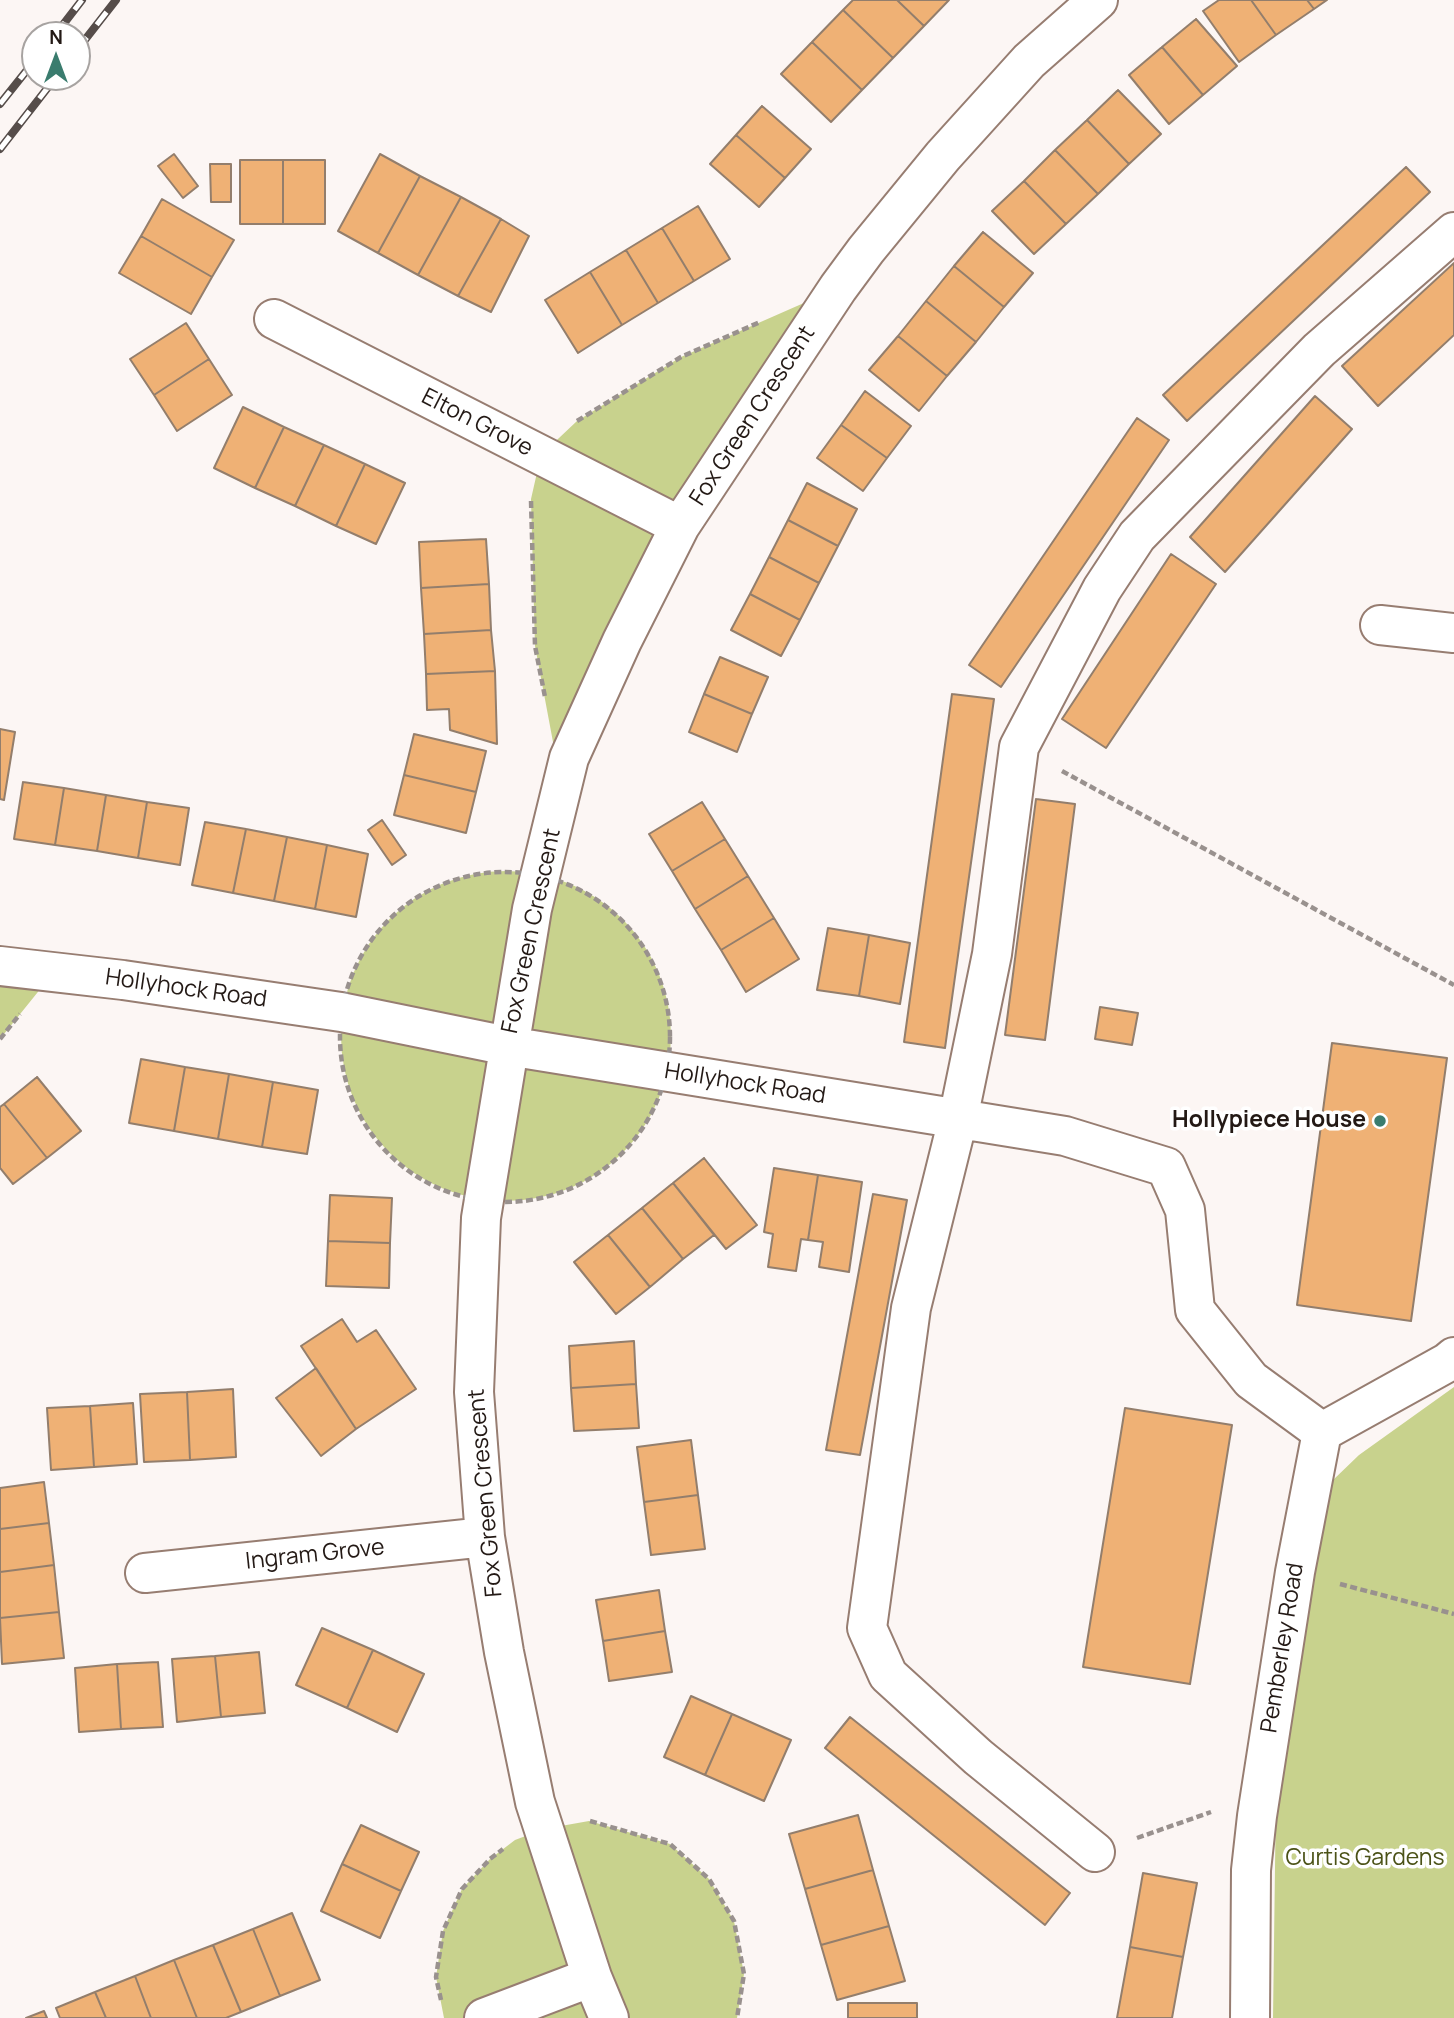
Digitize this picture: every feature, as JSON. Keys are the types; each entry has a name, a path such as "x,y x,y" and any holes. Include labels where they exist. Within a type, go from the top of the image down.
{"street":[{"name":"Fox Green Crescent","path":"609,2018 592,1977 535,1802 504,1652 485,1537 474,1392 481,1218 532,909 569,758 622,640 680,526 830,299 866,250 943,156 1029,61 1098,0"},
{"path":"1095,1853 978,1757 888,1675 867,1628 911,1308 958,1119 992,954 1019,747 1102,589 1137,537 1319,350 1454,232"},
{"name":"Elton Grove","path":"274,319 680,526"},
{"path":"1380,625 1454,633"},
{"name":"Hollyhock Road","path":"0,966 122,980 341,1012 508,1046 1065,1136 1166,1167 1185,1210 1195,1310 1251,1380 1322,1432"},
{"path":"1322,1432 1454,1357"},
{"name":"Pemberley Road","path":"1250,2018 1251,1870 1257,1816 1294,1572 1322,1432"},
{"name":"Ingram Grove","path":"145,1573 485,1537"},
{"path":"484,2018 592,1977"}],"path":[{"path":"1019,747 1454,985"},
{"path":"1294,1572 1454,1614"},
{"path":"1095,1853 1214,1811 1257,1816"}],"green space":[{"path":"838,288 786,364 562,790 535,646 531,499 541,455 577,421 681,357"},
{"path":"506,871 538,875 569,884 597,899 622,920 643,945 658,973 667,1004 671,1036 667,1068 658,1099 643,1127 622,1152 597,1173 569,1188 538,1197 506,1201 474,1197 443,1188 415,1173 390,1152 369,1127 354,1099 345,1068 341,1036 345,1004 354,973 369,945 390,920 415,899 443,884 474,875"},
{"path":"0,966 54,972 0,1039"},
{"name":"Curtis Gardens","path":"1454,1387 1454,2018 1273,2018 1276,1792 1332,1481 1359,1455"},
{"path":"589,1821 670,1844 709,1879 734,1921 744,1974 737,2018 444,2018 436,1977 443,1931 462,1889 490,1859 515,1840 544,1829"}],"building":[{"path":"853,0 897,0 924,26 893,58 843,10"},
{"path":"897,0 949,0 924,26"},
{"path":"1219,0 1251,0 1276,35 1239,62 1203,11"},
{"path":"1251,0 1307,0 1314,9 1276,35"},
{"path":"1307,0 1327,0 1314,9"},
{"path":"843,10 893,58 862,90 812,42"},
{"path":"1196,19 1237,66 1203,95 1162,47"},
{"path":"812,42 862,90 831,122 781,74"},
{"path":"1162,47 1203,95 1169,124 1129,75"},
{"path":"1118,90 1161,134 1129,164 1087,120"},
{"path":"762,106 811,149 785,178 736,135"},
{"path":"1087,120 1129,164 1098,194 1055,150"},
{"path":"736,135 785,178 759,207 710,164"},
{"path":"1055,150 1098,194 1066,224 1024,181"},
{"path":"174,154 198,186 183,198 158,166"},
{"path":"380,154 420,176 378,253 338,231"},
{"path":"240,160 283,160 283,224 240,224"},
{"path":"283,160 325,160 325,224 283,224"},
{"path":"210,164 231,164 231,202 211,202"},
{"path":"1406,167 1430,192 1187,421 1163,395"},
{"path":"420,176 461,197 418,275 378,253"},
{"path":"1024,181 1066,224 1034,254 992,211"},
{"path":"461,197 501,219 458,296 418,275"},
{"path":"162,199 234,240 212,277 141,236"},
{"path":"698,206 730,259 694,281 662,228"},
{"path":"501,219 529,236 491,312 458,296"},
{"path":"662,228 694,281 658,303 626,250"},
{"path":"983,232 1033,273 1004,307 954,266"},
{"path":"141,236 212,277 191,314 119,273"},
{"path":"626,250 658,303 622,325 590,272"},
{"path":"1454,263 1454,335 1378,406 1342,366"},
{"path":"954,266 1004,307 976,342 926,301"},
{"path":"590,272 622,325 578,353 545,300"},
{"path":"926,301 976,342 947,376 898,336"},
{"path":"186,323 209,359 154,395 130,359"},
{"path":"898,336 947,376 919,411 869,370"},
{"path":"209,359 232,395 177,431 154,395"},
{"path":"865,391 911,426 887,458 841,425"},
{"path":"1315,396 1352,429 1225,572 1190,537"},
{"path":"243,407 284,427 255,488 214,468"},
{"path":"1137,418 1169,440 1001,687 969,665"},
{"path":"841,425 887,458 863,491 817,458"},
{"path":"284,427 324,445 295,506 255,488"},
{"path":"324,445 365,464 336,526 295,506"},
{"path":"365,464 405,483 376,544 336,526"},
{"path":"807,483 857,509 838,546 788,520"},
{"path":"788,520 838,546 819,583 769,557"},
{"path":"486,539 489,584 421,588 419,542"},
{"path":"1171,554 1216,584 1106,748 1062,719"},
{"path":"769,557 819,583 800,620 750,594"},
{"path":"489,584 491,630 424,634 421,588"},
{"path":"750,594 800,620 781,656 731,630"},
{"path":"491,630 495,671 426,674 424,634"},
{"path":"720,657 768,677 752,714 704,694"},
{"path":"495,671 497,744 450,730 449,709 427,710 426,674"},
{"path":"704,694 752,714 737,752 689,732"},
{"path":"952,694 994,699 945,1048 904,1042"},
{"path":"0,729 15,732 4,800 0,799"},
{"path":"414,734 486,751 476,792 404,775"},
{"path":"404,775 476,792 466,833 394,815"},
{"path":"23,782 64,788 55,845 14,839"},
{"path":"64,788 106,795 97,851 55,845"},
{"path":"106,795 147,802 138,858 97,851"},
{"path":"1036,799 1075,804 1045,1040 1005,1035"},
{"path":"147,802 189,808 180,865 138,858"},
{"path":"702,802 725,839 672,871 649,834"},
{"path":"382,820 406,855 392,865 368,830"},
{"path":"205,822 246,829 233,893 192,885"},
{"path":"246,829 287,837 274,901 233,893"},
{"path":"287,837 327,845 315,909 274,901"},
{"path":"725,839 748,876 695,909 672,871"},
{"path":"327,845 368,854 356,917 315,909"},
{"path":"748,876 774,918 721,950 695,909"},
{"path":"774,918 799,959 746,992 721,950"},
{"path":"828,928 869,935 859,996 817,990"},
{"path":"869,935 910,943 900,1004 859,996"},
{"path":"1100,1007 1138,1013 1132,1045 1095,1039"},
{"name":"Hollypiece House","path":"1332,1043 1447,1058 1411,1321 1297,1305"},
{"path":"141,1059 185,1067 174,1131 129,1123"},
{"path":"185,1067 229,1074 218,1139 174,1131"},
{"path":"229,1074 273,1082 262,1147 218,1139"},
{"path":"37,1077 81,1131 47,1158 4,1104"},
{"path":"273,1082 318,1090 307,1154 262,1147"},
{"path":"4,1104 47,1158 13,1184 0,1168 0,1107"},
{"path":"704,1158 757,1225 726,1249 673,1183"},
{"path":"774,1168 818,1175 808,1240 801,1239 796,1271 768,1267 773,1234 764,1232"},
{"path":"818,1175 862,1182 849,1272 819,1267 823,1242 808,1240"},
{"path":"673,1183 714,1235 683,1259 642,1208"},
{"path":"873,1194 907,1200 860,1455 826,1450"},
{"path":"330,1195 392,1198 390,1243 328,1241"},
{"path":"642,1208 683,1259 650,1287 608,1235"},
{"path":"608,1235 650,1287 616,1314 574,1262"},
{"path":"328,1241 390,1243 389,1288 326,1286"},
{"path":"342,1319 357,1342 376,1330 416,1389 356,1429 301,1346"},
{"path":"634,1341 636,1384 571,1388 569,1346"},
{"path":"316,1368 356,1429 321,1456 276,1398"},
{"path":"636,1384 639,1428 574,1431 571,1388"},
{"path":"233,1389 236,1457 190,1460 187,1392"},
{"path":"187,1392 190,1460 144,1462 140,1394"},
{"path":"133,1403 137,1464 94,1467 90,1406"},
{"path":"90,1406 94,1467 51,1470 47,1408"},
{"path":"1125,1408 1232,1425 1190,1684 1083,1667"},
{"path":"691,1440 698,1495 644,1502 637,1447"},
{"path":"44,1482 49,1523 0,1529 0,1488"},
{"path":"698,1495 705,1549 651,1555 644,1502"},
{"path":"49,1523 54,1565 0,1572 0,1529"},
{"path":"54,1565 59,1612 0,1618 0,1572"},
{"path":"659,1590 665,1631 603,1641 596,1600"},
{"path":"59,1612 64,1658 2,1664 0,1618"},
{"path":"322,1628 373,1650 347,1708 296,1685"},
{"path":"665,1631 672,1672 609,1681 603,1641"},
{"path":"373,1650 424,1674 397,1732 347,1708"},
{"path":"259,1652 265,1713 221,1717 215,1656"},
{"path":"215,1656 221,1717 177,1722 172,1659"},
{"path":"158,1662 163,1727 121,1729 117,1664"},
{"path":"117,1664 121,1729 79,1732 75,1668"},
{"path":"691,1696 732,1714 705,1775 664,1757"},
{"path":"732,1714 791,1740 764,1801 705,1775"},
{"path":"850,1717 1070,1893 1045,1925 825,1748"},
{"path":"858,1815 873,1870 805,1889 789,1834"},
{"path":"361,1825 419,1852 401,1891 342,1864"},
{"path":"342,1864 401,1891 380,1938 321,1911"},
{"path":"873,1870 889,1926 821,1945 805,1889"},
{"path":"1143,1873 1197,1883 1183,1957 1130,1947"},
{"path":"292,1913 320,1980 280,1996 253,1929"},
{"path":"889,1926 905,1981 837,2000 821,1945"},
{"path":"253,1929 280,1996 241,2012 213,1945"},
{"path":"213,1945 241,2012 226,2018 197,2018 174,1960"},
{"path":"1130,1947 1183,1957 1172,2018 1117,2018"},
{"path":"174,1960 197,2018 151,2018 135,1976"},
{"path":"135,1976 151,2018 106,2018 95,1992"},
{"path":"95,1992 106,2018 60,2018 56,2008"},
{"path":"848,2003 917,2003 917,2018 848,2018"},
{"path":"44,2011 47,2018 26,2018"}],"railway":[{"path":"66,21 82,0"},
{"path":"91,32 116,0"},
{"path":"0,104 21,78"},
{"path":"0,149 45,91"}],"place":[{"name":"Hollypiece House","path":"1380,1121"}]}
